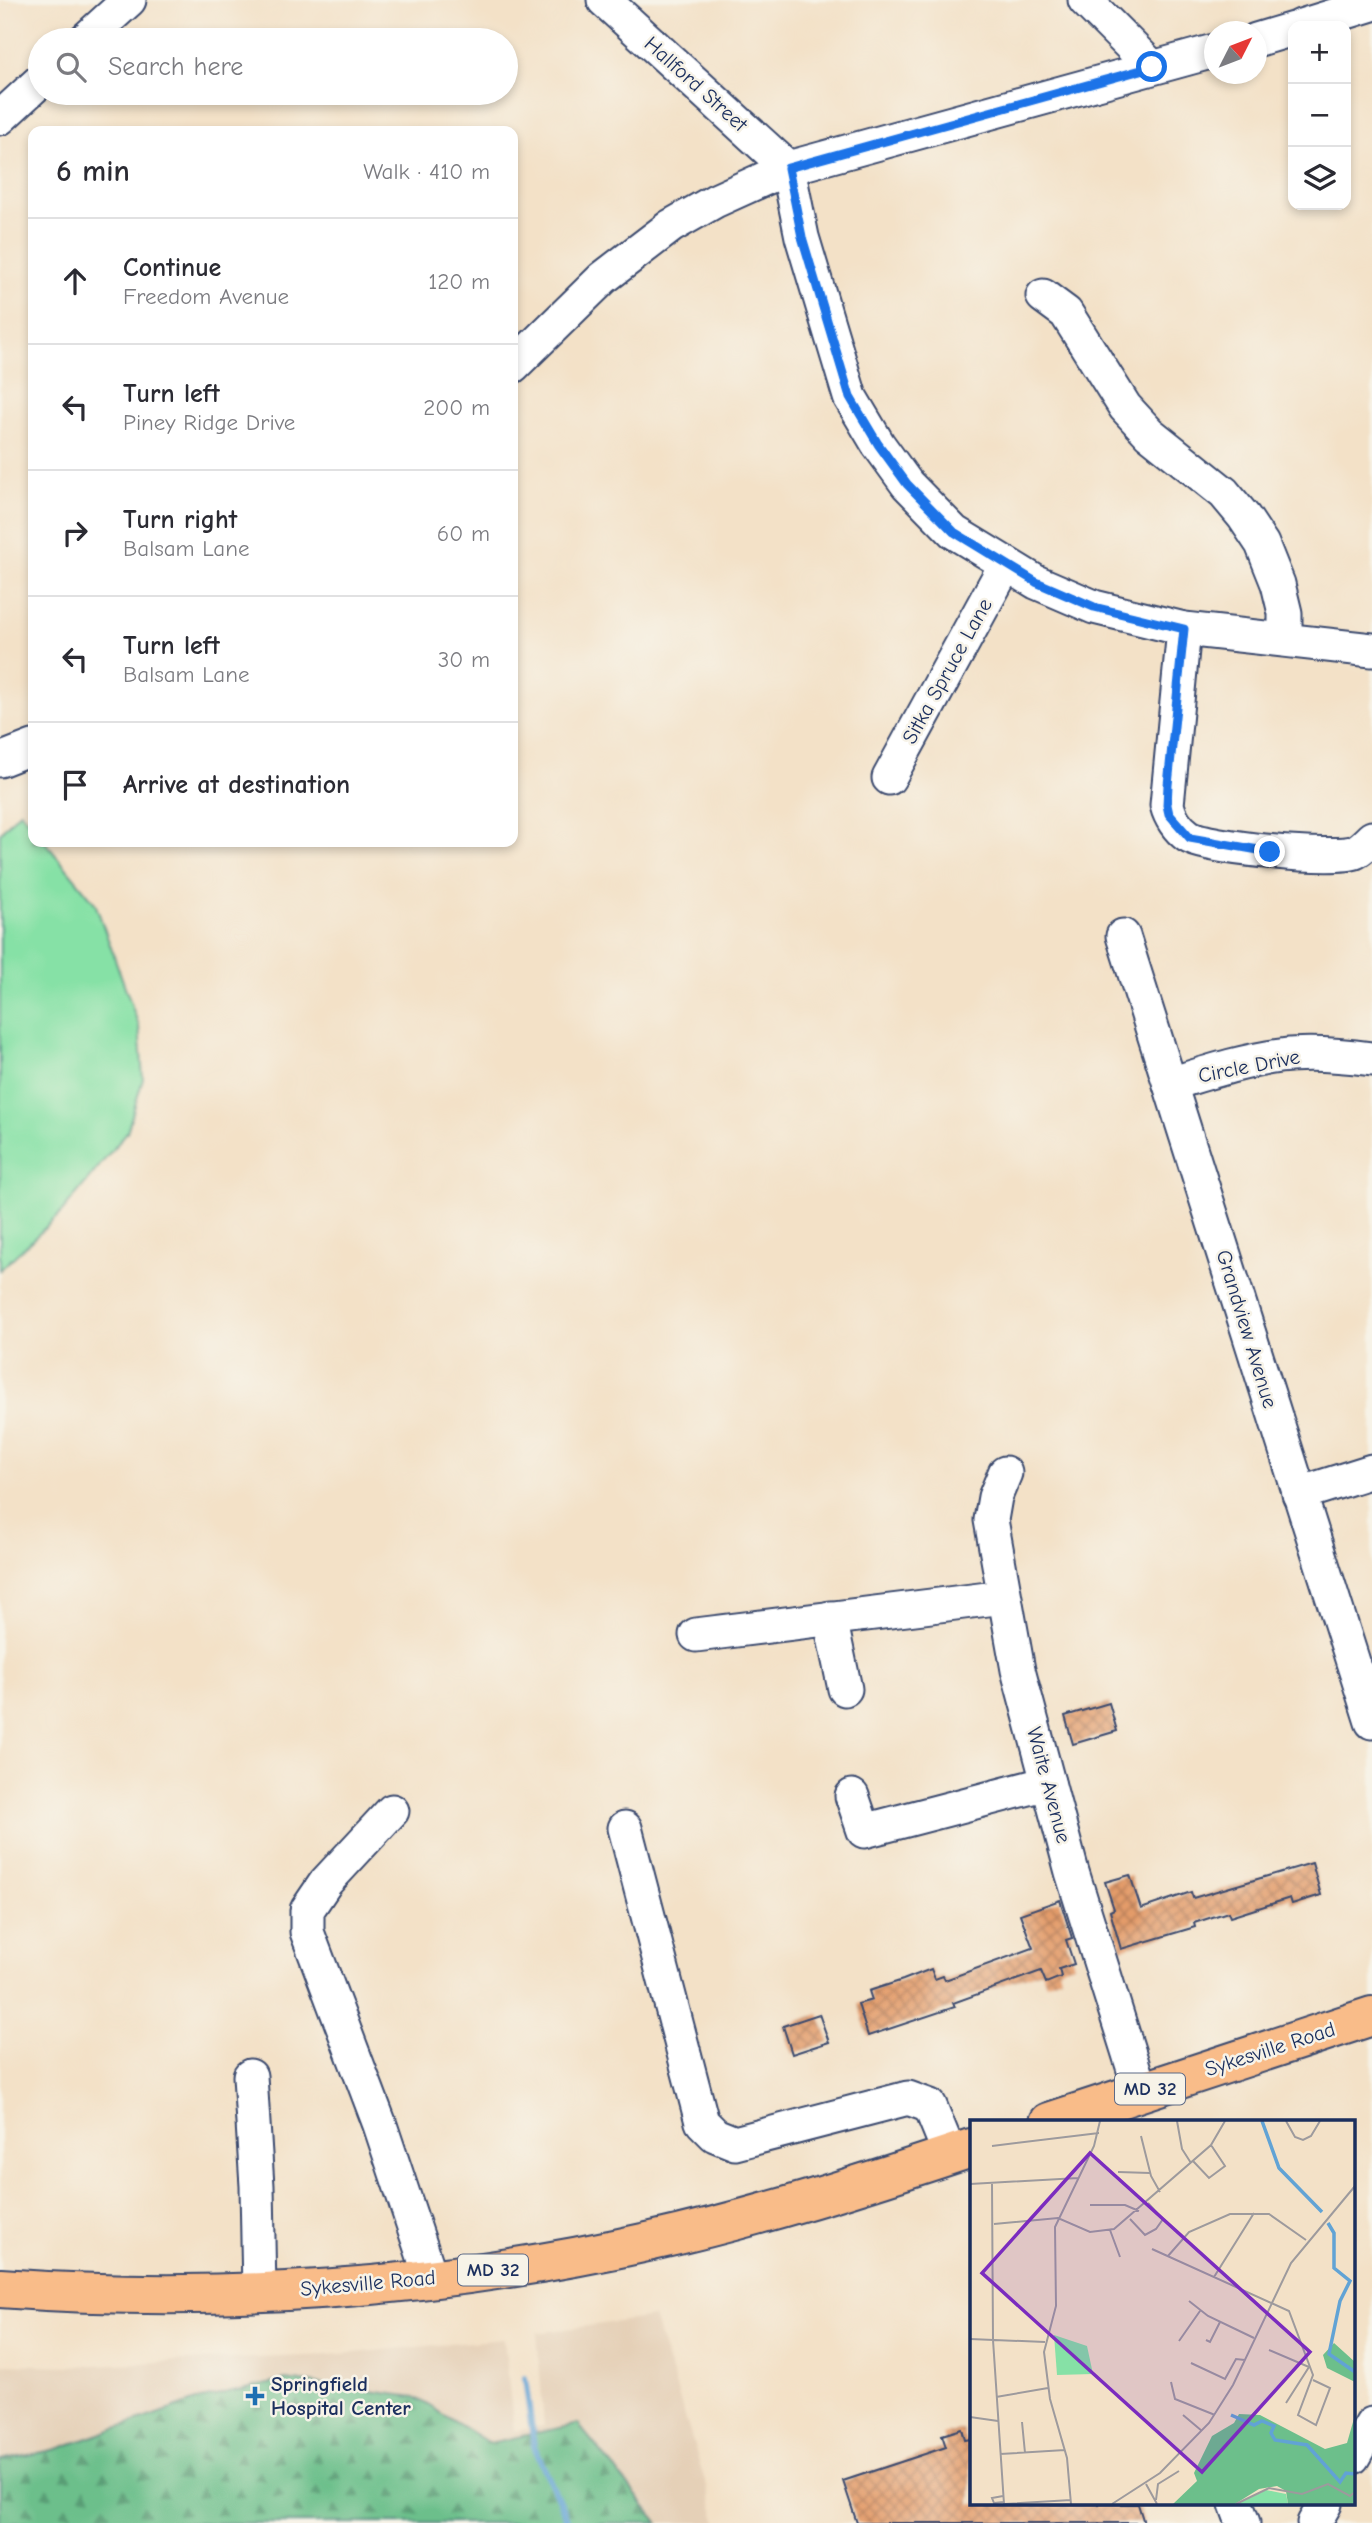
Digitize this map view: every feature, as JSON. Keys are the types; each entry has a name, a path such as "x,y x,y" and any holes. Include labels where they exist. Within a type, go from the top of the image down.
{"main road":[{"name":"Sykesville Road","path":"1055,2120 1372,2016"},
{"name":"Sykesville Road","path":"0,2288 112,2294 259,2292 431,2278 538,2263 652,2241 804,2202 961,2152"}],"street":[{"path":"98,28 129,0"},
{"name":"Hallford Street","path":"604,0 788,168"},
{"path":"1085,0 1152,67"},
{"path":"1317,21 1372,4"},
{"path":"1267,37 1288,30"},
{"path":"518,361 603,278 671,226 715,201 788,168 1204,54"},
{"path":"0,118 28,92"},
{"path":"788,168 802,237 850,397 878,444 907,484 954,532 1036,582 1094,607 1184,629 1372,650"},
{"path":"1043,296 1066,313 1125,407 1149,433 1224,493 1244,517 1262,544 1278,584 1285,613 1285,639"},
{"name":"Sitka Spruce Lane","path":"889,778 1006,564"},
{"path":"1184,629 1167,805 1169,814 1177,825 1190,838 1270,852 1337,856 1355,852 1372,838"},
{"path":"0,760 28,749"},
{"name":"Grandview Avenue","path":"1123,936 1372,1722"},
{"name":"Circle Drive","path":"1170,1084 1227,1067 1280,1056 1304,1054 1372,1059"},
{"path":"1299,1494 1372,1471"},
{"name":"Waite Avenue","path":"1005,1473 995,1497 990,1520 1018,1670 1072,1872 1141,2092"},
{"path":"696,1635 1004,1598"},
{"path":"830,1618 845,1689"},
{"path":"852,1796 864,1831 1048,1783"},
{"path":"392,1811 326,1882 307,1910 307,1932 380,2124 431,2278"},
{"path":"625,1828 702,2122 715,2135 735,2143 908,2098 930,2106 961,2152"},
{"path":"250,2076 257,2186 259,2292"},
{"path":"1354,2455 1372,2424"},
{"path":"1237,2506 1243,2523"},
{"path":"1314,2523 1324,2506"}],"shaded area":[{"name":"Springfield Hospital Center","path":"654,2317 718,2523 0,2523 0,2364 71,2366 330,2355 504,2339 514,2431 544,2426 537,2333"}],"green space":[{"path":"20,811 28,821 28,847 49,847 95,903 139,1026 143,1079 127,1132 62,1212 0,1270 0,833"},
{"path":"286,2380 415,2397 489,2443 578,2424 659,2523 0,2523 0,2461 57,2449 197,2400"}],"building":[{"path":"1109,1703 1117,1731 1073,1744 1065,1716"},
{"path":"1312,1863 1321,1895 1292,1904 1290,1898 1230,1917 1228,1912 1194,1923 1195,1927 1121,1949 1110,1911 1114,1909 1105,1882 1130,1875 1141,1909 1191,1892 1193,1898"},
{"path":"1060,1900 1072,1938 1066,1940 1074,1964 1059,1969 1061,1977 1046,1983 1041,1971 953,2003 955,2007 868,2036 858,2004 872,2000 869,1991 931,1969 935,1979 943,1976 945,1980 1033,1948 1020,1914"},
{"path":"819,2014 829,2042 792,2054 783,2026"},
{"path":"962,2429 965,2440 970,2439 970,2506 1139,2506 1144,2523 857,2523 843,2481 946,2447 942,2435"}],"waterway":[{"path":"525,2378 534,2446 569,2523"}],"place":[{"name":"Springfield Hospital Center","path":"255,2396"}],"route":[{"path":"1152,67 788,168 802,237 850,397 878,444 907,484 954,532 1006,564 1036,582 1094,607 1184,629 1168,785 1169,814 1190,838 1270,852"}]}
